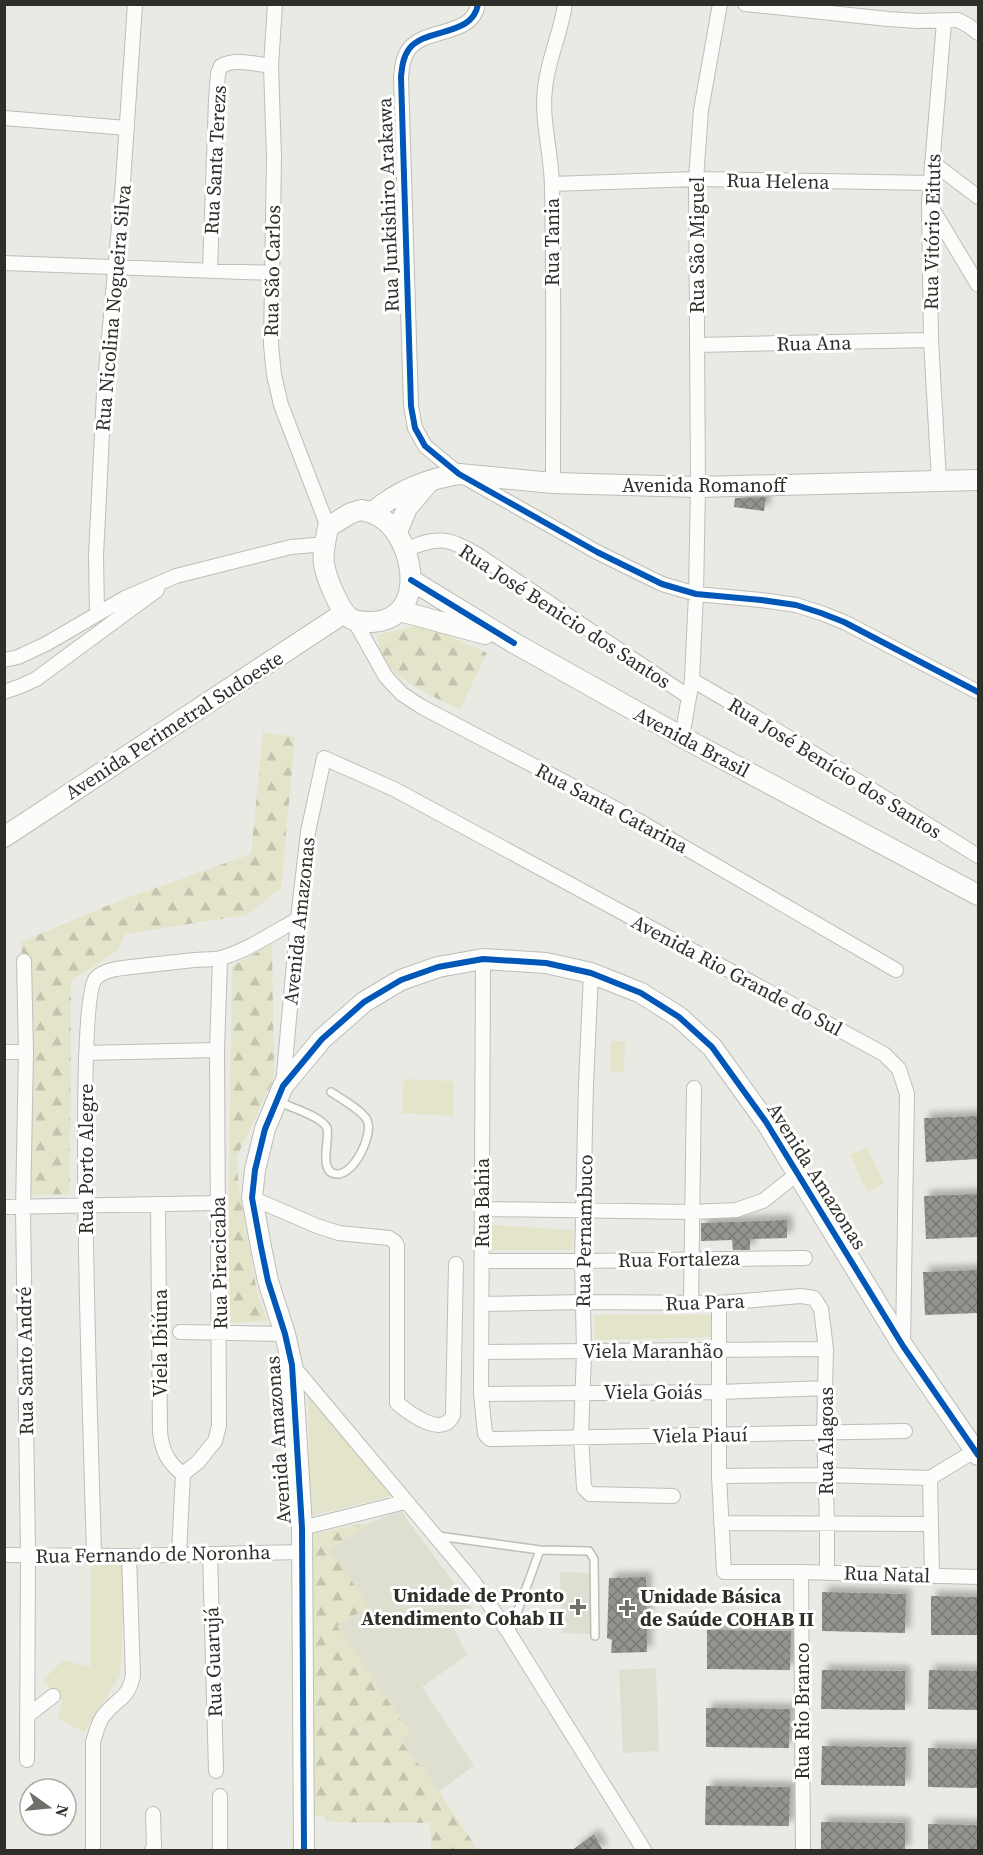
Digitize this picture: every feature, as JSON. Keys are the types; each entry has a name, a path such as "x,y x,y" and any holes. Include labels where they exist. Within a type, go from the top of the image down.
{"street":[{"name":"Rua Nicolina Nogueira Silva","path":"98,613 96,556 103,415 135,4"},
{"name":"Rua São Carlos","path":"275,4 271,66 274,157 271,345 274,375 281,405 327,536"},
{"name":"Rua Junkishiro Arakawa","path":"459,474 426,446 415,428 411,406 401,77 403,61 415,43 470,21 477,13 478,4"},
{"name":"Rua Tania","path":"554,483 552,184 544,117 545,88 565,4"},
{"name":"Rua São Miguel","path":"682,737 692,680 696,594 698,487 696,179 701,110 720,4"},
{"path":"746,4 888,19 944,22 958,20 978,33"},
{"name":"Rua Vitório Eituts","path":"939,481 931,340 929,203 944,22"},
{"name":"Rua Santa Terezs","path":"210,270 216,100 221,66 236,62 271,66"},
{"path":"4,118 127,128"},
{"path":"932,162 978,197"},
{"name":"Rua Helena","path":"552,184 696,179 931,183"},
{"path":"929,203 978,285"},
{"path":"4,263 272,273"},
{"name":"Rua Ana","path":"697,345 931,340"},
{"path":"459,474 597,552 662,584 696,594 796,605 821,613 909,655 978,693"},
{"name":"Avenida Romanoff","path":"373,512 401,491 445,476 459,474 554,483 698,487 978,480"},
{"path":"397,532 407,508 430,481"},
{"path":"4,660 18,657 46,644 125,598 176,576 327,536 351,513 361,510 373,512 382,517 397,532 405,550 411,580 409,593 400,610 391,617 377,622 349,617 335,596 323,562 327,536"},
{"name":"Rua José Benicio dos Santos","path":"405,550 426,541 442,540 458,543 689,696"},
{"path":"4,692 36,679 176,576"},
{"name":"Avenida Brasil","path":"411,580 514,643 682,737 978,895"},
{"path":"400,610 514,643"},
{"name":"Avenida Perimetral Sudoeste","path":"4,837 349,617"},
{"name":"Rua Santa Catarina","path":"349,617 386,677 402,694 422,707 639,821 896,970"},
{"name":"Rua José Benício dos Santos","path":"692,680 978,856"},
{"name":"Avenida Amazonas","path":"280,1094 308,832 324,758"},
{"name":"Avenida Rio Grande do Sul","path":"324,758 394,789 884,1054 899,1069 908,1094 903,1346"},
{"name":"Rua Porto Alegre","path":"94,1556 85,1205 86,1053 89,1005 94,979 116,970 160,963 219,958 242,949 298,919"},
{"name":"Rua Piracicaba","path":"183,1474 198,1462 215,1441 219,1426 216,1050 219,958"},
{"name":"Avenida Amazonas","path":"304,1851 302,1528 292,1365 268,1281 252,1198 255,1170 262,1139 280,1094 322,1039 364,1002 401,980 438,967 483,959 546,963 591,973 641,993 679,1017 712,1047 766,1122 903,1346 977,1452"},
{"name":"Rua Bahia","path":"483,959 481,1394 483,1430 494,1439"},
{"name":"Rua Santo André","path":"24,961 26,1052 23,1208 28,1555 27,1760"},
{"name":"Rua Pernambuco","path":"591,973 582,1261 584,1352 581,1437 584,1488 590,1494 673,1496"},
{"path":"86,1053 216,1050"},
{"path":"4,1052 26,1052"},
{"path":"691,1304 694,1088"},
{"path":"483,1209 691,1212 736,1210 763,1202 797,1174"},
{"path":"252,1198 339,1233 389,1238 395,1242 397,1246 397,1403 421,1420 439,1425 446,1424 453,1415 456,1264"},
{"path":"4,1207 218,1203"},
{"name":"Viela Ibiúna","path":"158,1204 161,1332 160,1432 168,1460 183,1474"},
{"name":"Rua Fortaleza","path":"482,1261 805,1258"},
{"name":"Rua Para","path":"481,1304 583,1302 719,1304 801,1296 814,1298 821,1309"},
{"path":"719,1304 721,1522 931,1524"},
{"name":"Rua Alagoas","path":"821,1309 826,1349 824,1433 827,1573"},
{"path":"180,1332 285,1334"},
{"name":"Viela Maranhão","path":"481,1352 826,1349"},
{"path":"292,1365 473,1581 509,1633 644,1851"},
{"name":"Viela Goiás","path":"481,1394 720,1392 826,1388"},
{"name":"Viela Piauí","path":"494,1439 905,1431"},
{"path":"719,1476 825,1475 930,1478 977,1452"},
{"path":"179,1554 183,1474"},
{"path":"930,1478 932,1575"},
{"path":"302,1528 405,1502"},
{"name":"Rua Natal","path":"721,1522 724,1572 978,1577"},
{"name":"Rua Fernando de Noronha","path":"4,1555 129,1556 301,1552"},
{"name":"Rua Guarujá","path":"210,1554 216,1771"},
{"path":"92,1846 93,1742 103,1715 128,1692 133,1676 129,1556"},
{"name":"Rua Rio Branco","path":"801,1572 802,1851"},
{"path":"27,1716 53,1696"},
{"path":"220,1796 220,1851"},
{"path":"153,1814 153,1849"}],"lane":[{"path":"280,1094 321,1120 327,1127 326,1165 329,1171 335,1174 345,1173 355,1163 363,1147 369,1130 369,1122 365,1116 331,1092"},
{"path":"435,1536 540,1550 589,1551 594,1559 595,1636"},
{"path":"509,1633 540,1550"}],"shaded area":[{"path":"401,1511 472,1608 452,1625 467,1655 422,1687 474,1766 439,1791 400,1740 410,1733 336,1626 330,1551 340,1542 374,1521"},
{"name":"Unidade de Pronto Atendimento Cohab II","path":"560,1572 594,1573 595,1634 562,1633"},
{"path":"656,1668 659,1751 623,1753 619,1670"}],"green space":[{"path":"424,624 487,653 460,709 409,683 391,669 382,656 377,635"},
{"path":"263,732 295,737 281,888 247,915 125,934 117,951 71,981 70,1194 31,1195 21,942 116,902 251,854"},
{"path":"272,944 274,1078 236,1158 257,1292 267,1321 227,1323 232,966"},
{"path":"611,1041 625,1041 624,1072 610,1071"},
{"path":"404,1079 453,1081 453,1116 402,1113"},
{"path":"867,1147 884,1184 867,1192 850,1155"},
{"path":"492,1225 573,1230 572,1250 491,1250"},
{"path":"594,1315 715,1315 714,1337 595,1340"},
{"path":"308,1394 353,1437 392,1496 310,1516"},
{"path":"374,1521 340,1542 330,1551 369,1606 337,1626 410,1733 400,1740 439,1791 478,1850 431,1850 430,1823 325,1822 325,1816 309,1816 310,1628 314,1534"},
{"path":"91,1560 126,1565 120,1676 84,1732 58,1719 62,1700 43,1680 63,1660 90,1667"}],"building":[{"path":"766,497 764,511 734,507 735,498"},
{"path":"978,1116 978,1159 926,1162 924,1118"},
{"path":"978,1194 978,1237 926,1239 924,1196"},
{"path":"787,1220 787,1238 750,1239 750,1250 733,1250 732,1240 701,1241 701,1223"},
{"path":"978,1270 978,1313 925,1315 923,1272"},
{"name":"Unidade Básica de Saúde COHAB II","path":"646,1577 647,1652 611,1653 612,1640 607,1638 609,1578"},
{"path":"822,1592 906,1594 905,1633 822,1631"},
{"path":"931,1596 978,1597 978,1635 931,1635"},
{"path":"707,1630 791,1631 790,1670 707,1669"},
{"path":"822,1670 905,1671 905,1710 821,1709"},
{"path":"929,1670 978,1671 978,1710 928,1709"},
{"path":"706,1708 790,1709 789,1748 706,1747"},
{"path":"822,1746 906,1747 905,1786 821,1785"},
{"path":"928,1748 978,1749 978,1788 928,1787"},
{"path":"706,1786 790,1787 789,1826 705,1825"},
{"path":"821,1822 905,1823 905,1851 821,1851"},
{"path":"928,1824 978,1825 978,1851 928,1851"},
{"path":"594,1834 603,1851 571,1851"}],"cycle path":[{"path":"478,4 474,15 468,22 426,37 409,49 404,59 401,77 411,406 415,428 425,446 459,474 597,552 662,584 696,594 796,605 821,613 844,622 978,692"},
{"path":"411,580 514,643"},
{"path":"304,1850 302,1528 292,1365 268,1281 261,1247 252,1198 255,1170 265,1129 283,1086 322,1039 364,1002 401,980 438,967 483,959 546,963 591,973 641,993 679,1017 712,1047 766,1122 903,1346 978,1455"}],"place":[{"name":"Unidade de Pronto Atendimento Cohab II","path":"578,1607"},
{"name":"Unidade Básica de Saúde COHAB II","path":"627,1608"}]}
